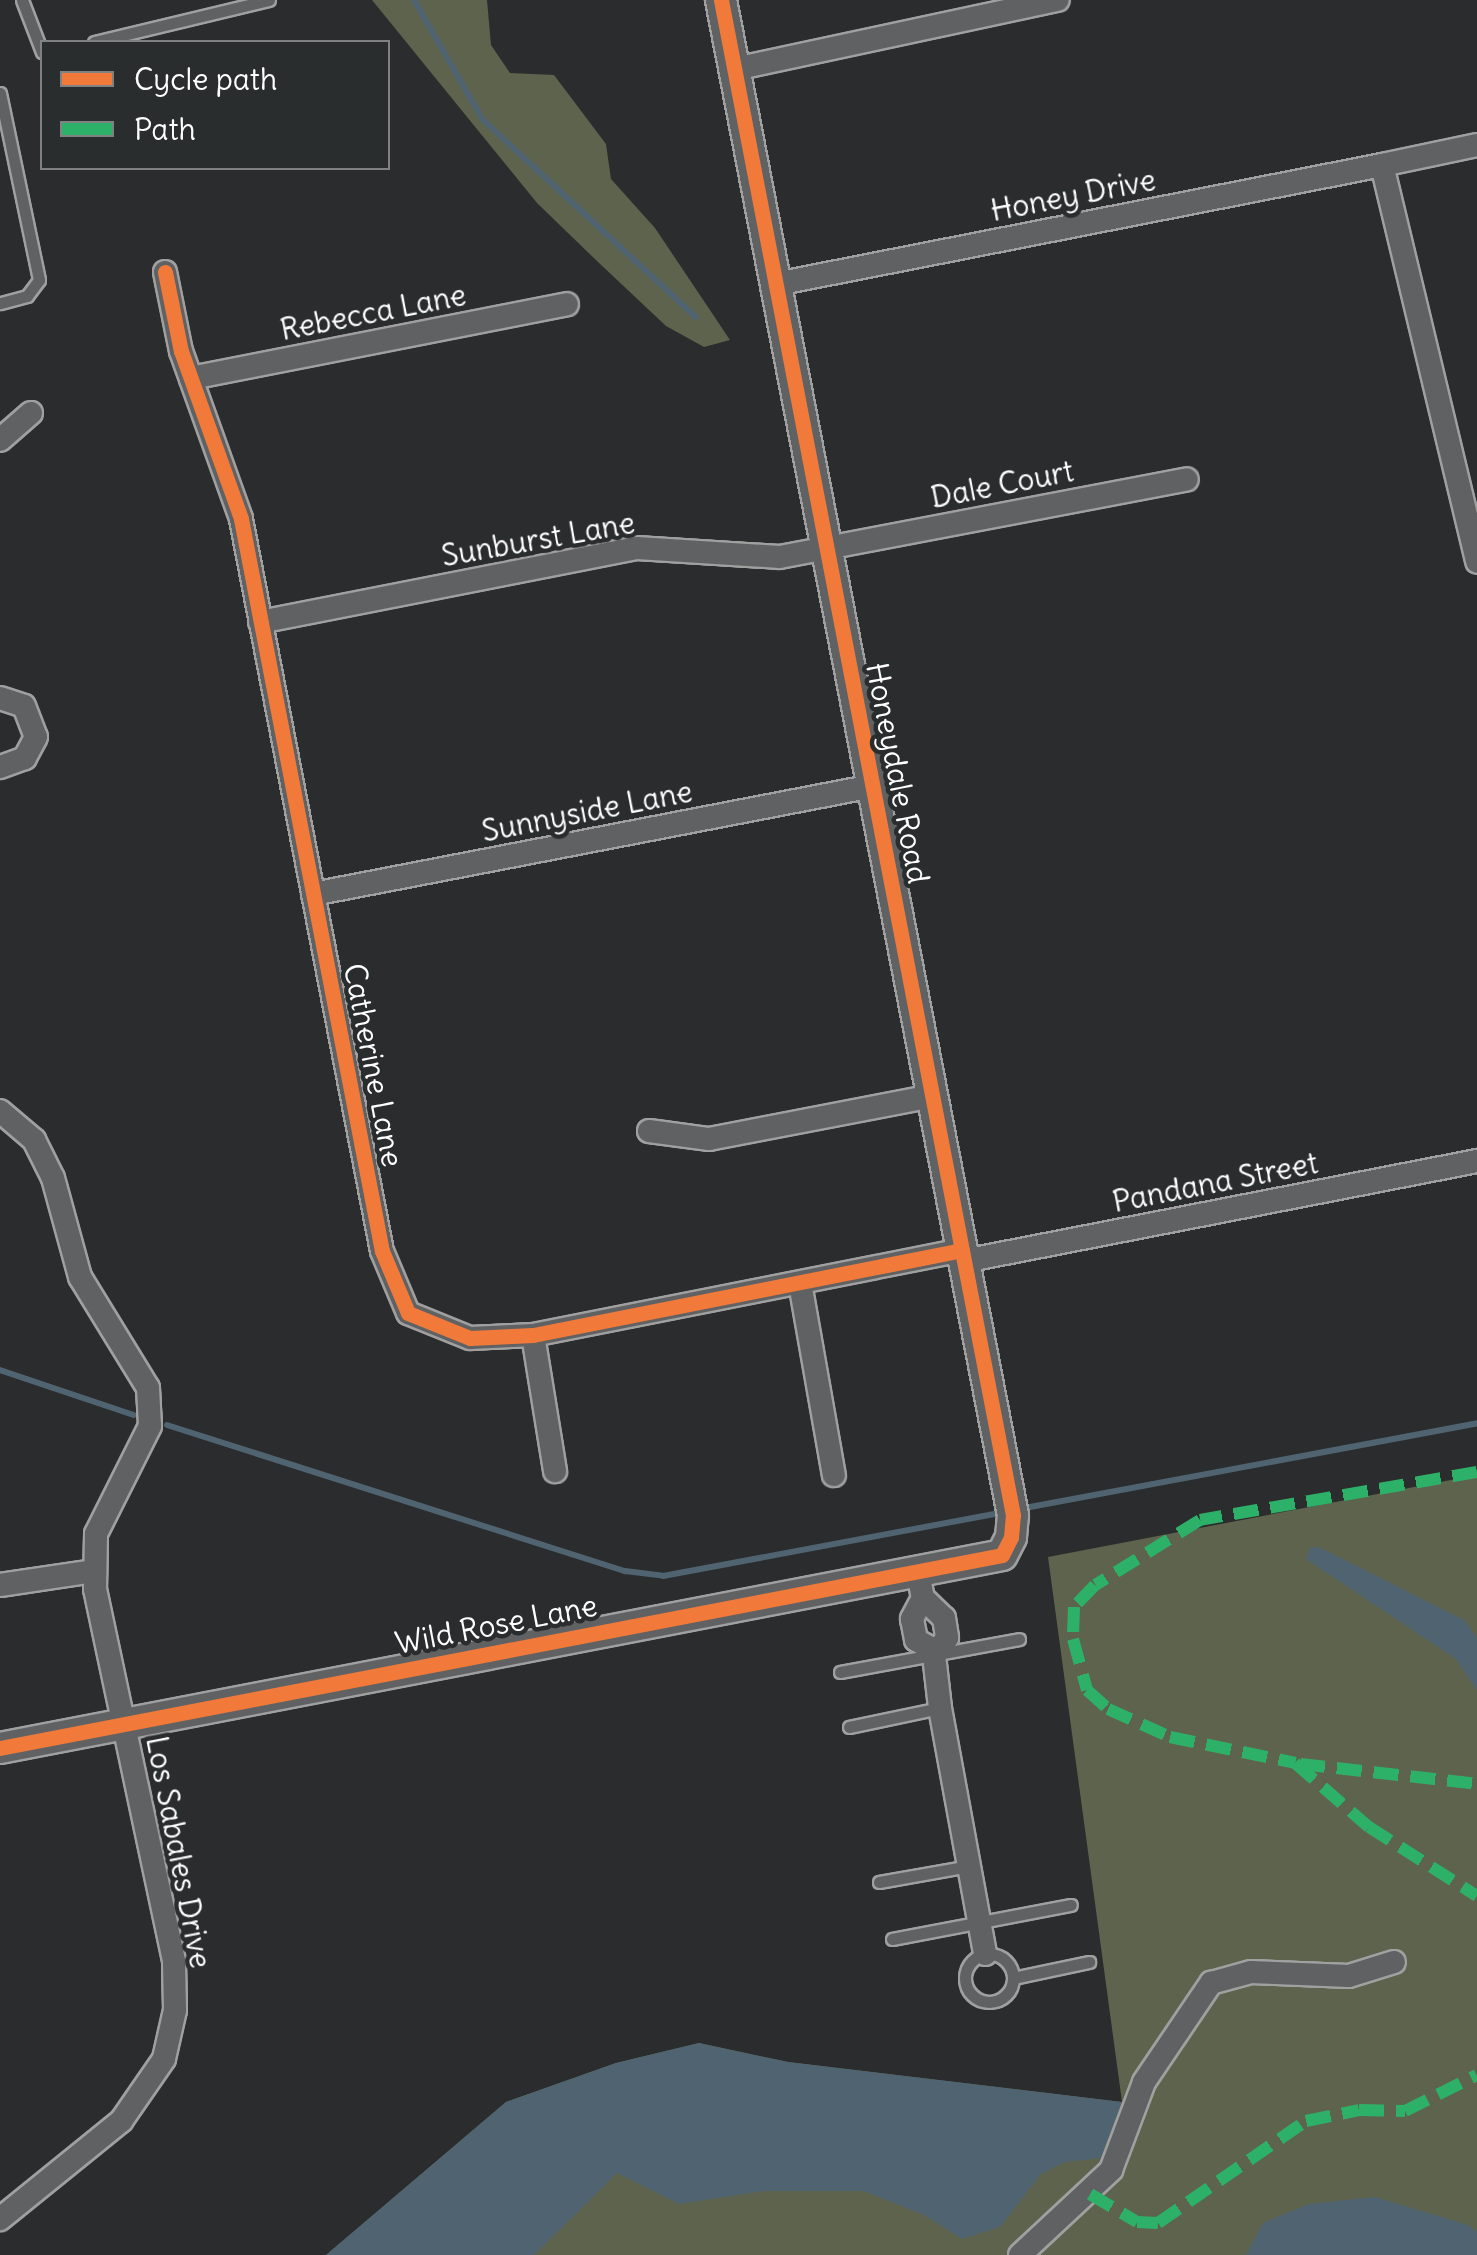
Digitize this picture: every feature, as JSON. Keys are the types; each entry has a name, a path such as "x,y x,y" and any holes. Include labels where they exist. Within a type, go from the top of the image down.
{"street":[{"name":"Honeydale Road","path":"722,0 1013,1515 1002,1555"},
{"path":"735,69 1058,0"},
{"name":"Honey Drive","path":"776,284 1477,145"},
{"path":"1382,165 1477,562"},
{"name":"Catherine Lane","path":"165,272 191,378 232,490 396,1296 408,1313 448,1332 532,1335 963,1256"},
{"name":"Rebecca Lane","path":"191,378 567,304"},
{"path":"0,440 31,413"},
{"name":"Dale Court","path":"828,549 1187,478"},
{"name":"Sunburst Lane","path":"260,622 638,548 780,557 828,549"},
{"path":"0,698 24,706 36,737 25,758 0,767"},
{"name":"Sunnyside Lane","path":"313,894 873,786"},
{"path":"649,1131 708,1138 932,1096"},
{"name":"Los Sabales Drive","path":"0,1111 34,1140 53,1178 76,1268 148,1388 150,1426 102,1515 96,1572 174,1962 171,2035 164,2059 122,2121 0,2218"},
{"name":"Pandana Street","path":"963,1256 1477,1160"},
{"path":"800,1284 834,1475"},
{"path":"532,1335 555,1471"},
{"name":"Wild Rose Lane","path":"0,1748 920,1585 1002,1555"},
{"path":"0,1585 96,1572"},
{"path":"920,1585 912,1619 916,1640 934,1652 940,1708 985,1954"},
{"path":"1020,2255 1112,2170 1144,2082 1211,1983 1251,1972 1349,1976 1394,1962"}],"lane":[{"path":"22,0 40,47"},
{"path":"102,40 269,0"},
{"path":"0,93 40,280 27,296 0,302"},
{"path":"840,1672 1020,1639"},
{"path":"849,1727 940,1708"},
{"path":"879,1882 969,1866"},
{"path":"892,1939 1071,1905"},
{"path":"985,1954 1008,1962 1013,1978 1002,1999 973,1996 967,1968 985,1954"},
{"path":"1013,1978 1089,1962"}],"green space":[{"path":"372,0 487,0 491,45 510,73 554,75 606,144 611,179 655,228 730,340 704,347 666,326 598,262 537,203"},
{"path":"1477,1475 1477,2255 326,2255 506,2102 616,2063 699,2043 788,2062 1122,2102 1048,1557"}],"water":[{"path":"1319,1547 1464,1620 1477,1638 1477,1691 1456,1659 1306,1559 1310,1548"},
{"path":"699,2043 788,2062 1122,2102 1101,2158 1065,2162 1041,2174 1000,2227 962,2239 924,2215 864,2191 764,2191 679,2204 617,2173 534,2255 326,2255 506,2102 616,2063"},
{"path":"1375,2197 1468,2225 1477,2232 1477,2255 1246,2255 1263,2223 1309,2204"}],"waterway":[{"path":"414,0 483,120 696,317"},
{"path":"0,1370 134,1415"},
{"path":"1030,1507 1477,1423"},
{"path":"167,1425 625,1571 663,1576 994,1514"}],"marked path":[{"path":"1477,1472 1200,1520 1095,1585 1074,1607 1073,1639 1087,1690 1108,1709 1170,1737 1295,1763 1369,1827 1477,1896"},
{"path":"1300,1764 1477,1784"},
{"path":"1090,2194 1137,2222 1158,2223 1306,2121 1359,2110 1405,2111 1477,2075"}],"cycle path":[{"path":"0,1748 1002,1555 1011,1537 1013,1515 721,0"},
{"path":"165,272 181,351 241,519 382,1251 408,1313 470,1338 533,1335 962,1250"}]}
